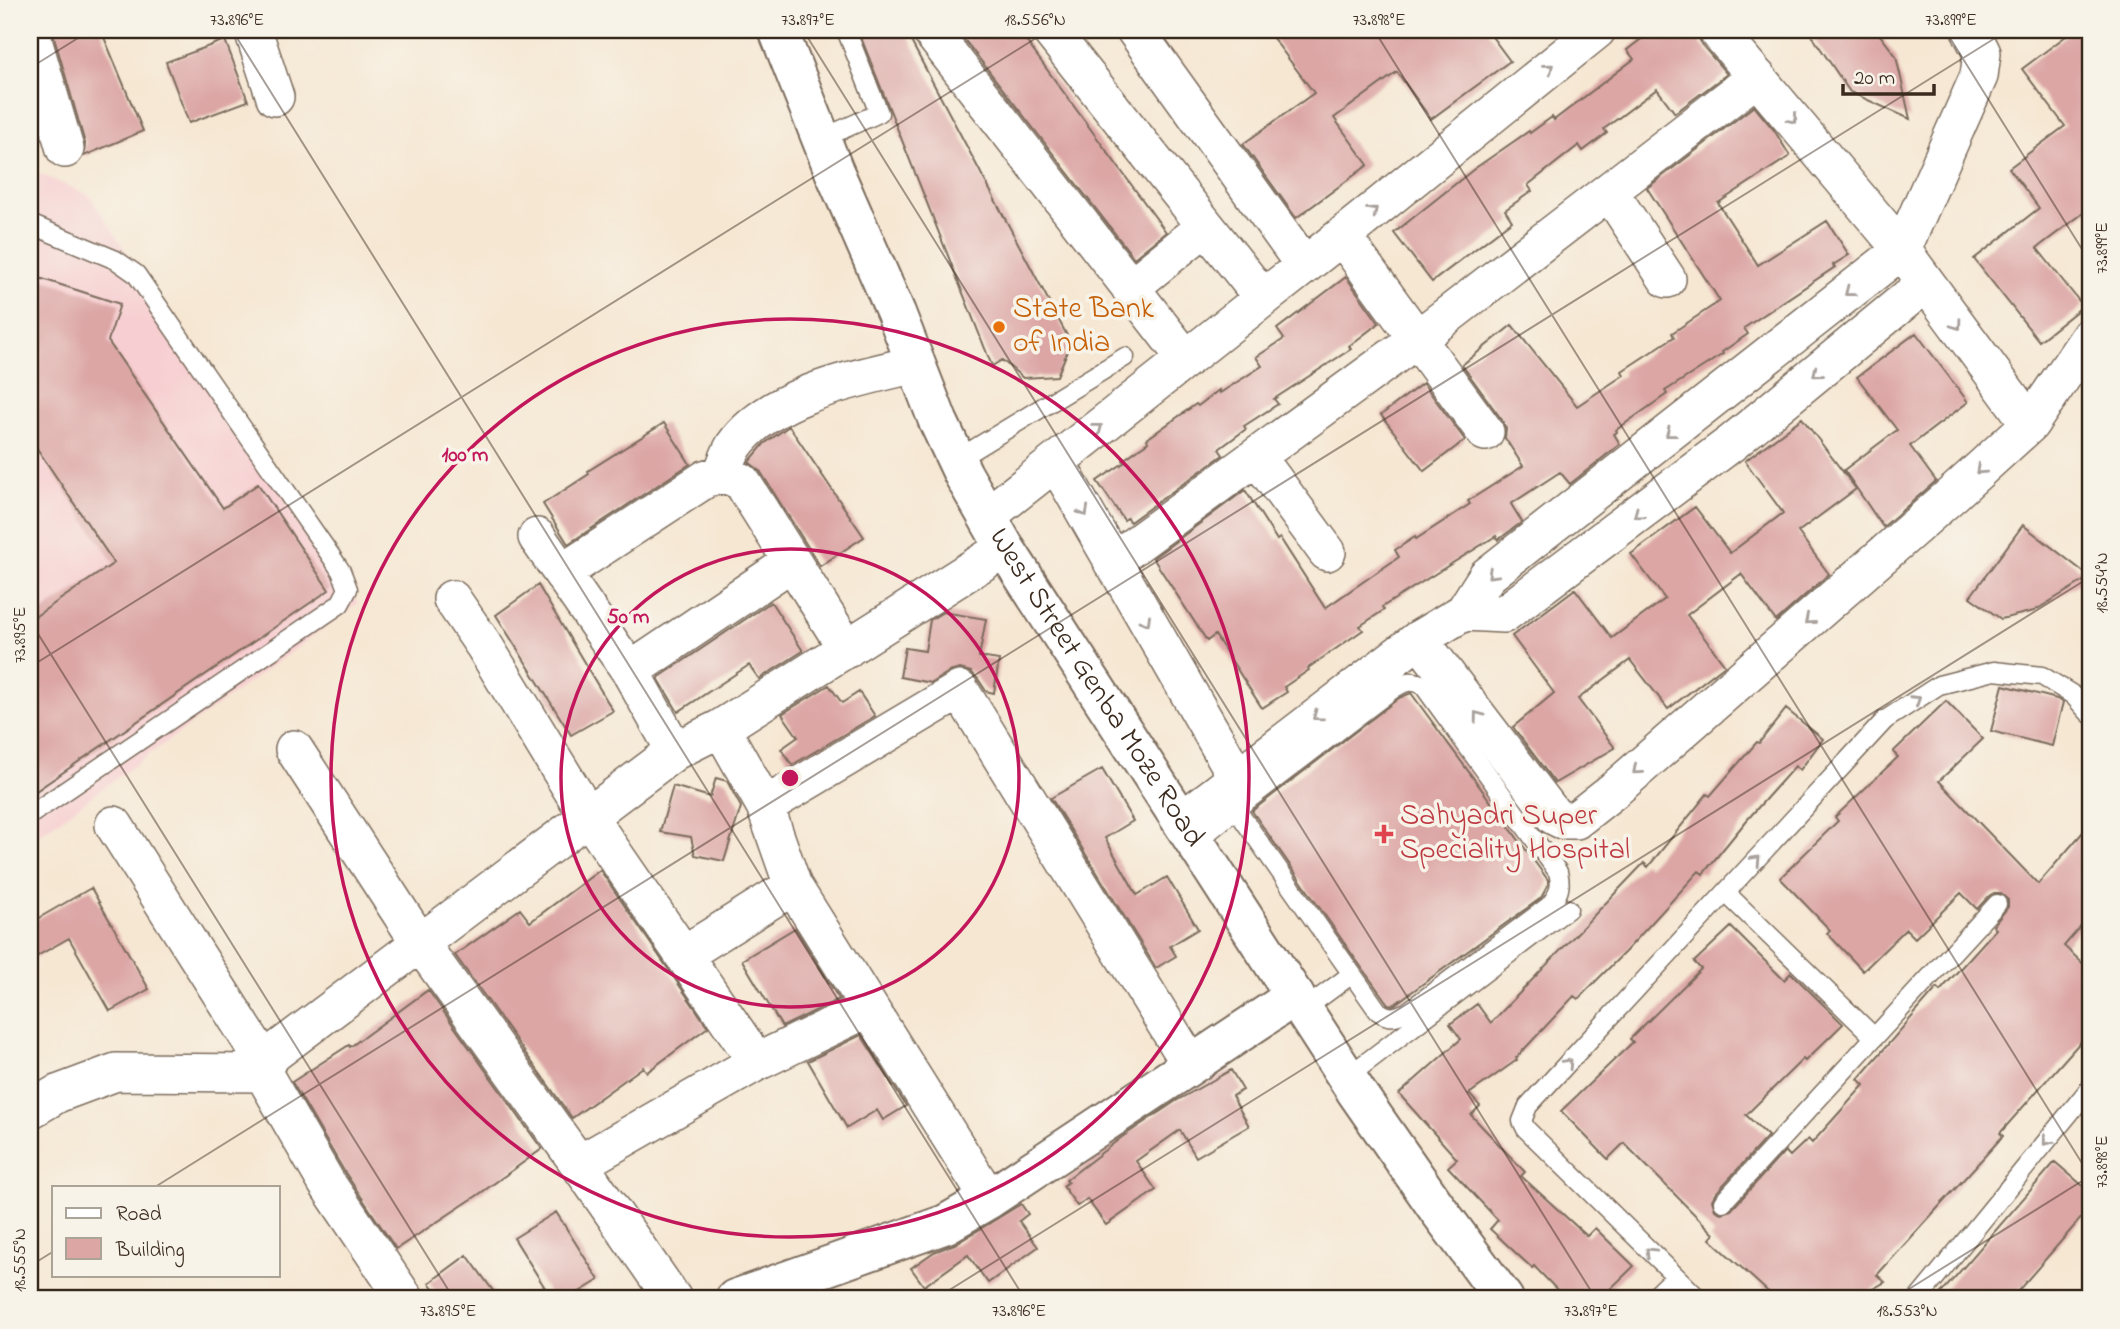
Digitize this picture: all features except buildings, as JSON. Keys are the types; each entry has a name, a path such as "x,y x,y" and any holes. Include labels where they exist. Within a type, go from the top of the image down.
{"street":[{"path":"30,30 65,149"},
{"path":"253,30 275,97"},
{"path":"930,30 1186,359"},
{"path":"1050,30 1263,298"},
{"path":"1135,30 1304,265"},
{"path":"264,1068 274,1053 675,751 720,728 847,649 996,532 1056,462 1597,30"},
{"path":"1717,30 1902,250 2030,424"},
{"path":"1056,462 1112,562 1215,814 1419,639 1464,612 1487,576 1902,250 1979,76 1982,53 1970,30"},
{"name":"West Street Genba Moze Road","path":"784,35 821,139 956,460 996,532 1215,814 1299,1003 1437,1208 1504,1299"},
{"path":"1112,562 1417,339 1757,77"},
{"path":"1609,191 1667,279"},
{"path":"1130,288 1205,227"},
{"path":"1342,236 1485,432"},
{"path":"1464,612 1504,614 1733,442 1926,283"},
{"path":"1419,639 1554,816 1562,820 1576,820 1614,790 2030,424 2090,336"},
{"path":"721,476 734,446 758,421 797,398 841,383 916,364"},
{"path":"1257,457 1327,552"},
{"path":"562,573 707,478 726,474 742,482 847,649"},
{"path":"537,537 629,671 675,751"},
{"path":"629,671 792,562"},
{"path":"452,599 480,639 588,816 757,1062"},
{"path":"765,806 960,690 1191,1065"},
{"path":"720,728 765,806 793,886 989,1199"},
{"path":"294,748 420,943 673,1299"},
{"path":"114,825 264,1068 326,1182 405,1299"},
{"path":"683,955 793,886"},
{"path":"735,1299 946,1224 989,1199 1191,1065 1299,1003"},
{"path":"579,1164 757,1062 869,1008"},
{"path":"30,1110 57,1094 116,1072 264,1068"}],"lane":[{"path":"821,139 878,113 846,30"},
{"path":"30,224 116,260 136,274 331,556 348,589 340,604 30,815"},
{"path":"956,460 1125,357"},
{"path":"1699,1299 1525,1129 1522,1121 1528,1106 1885,720 1939,685 1994,671 2042,676 2073,695 2090,714"},
{"path":"1413,681 1423,685 1558,872 1561,884 1558,896 1549,906 1407,1012 1396,1017 1387,1017 1378,1011 1352,974 1215,814 1393,688 1413,681"},
{"path":"1726,893 1874,1037"},
{"path":"1723,1202 1997,904"},
{"path":"1347,1077 1568,909"},
{"path":"1299,1003 1336,986 1352,974"},
{"path":"1918,1299 2090,1088"},
{"path":"1652,1299 1675,1277"}],"shaded area":[{"path":"30,170 89,195 358,603 30,841"}],"place":[{"name":"State Bank of India","path":"999,327"},
{"name":"Sahyadri Super Speciality Hospital","path":"1384,834"}]}
